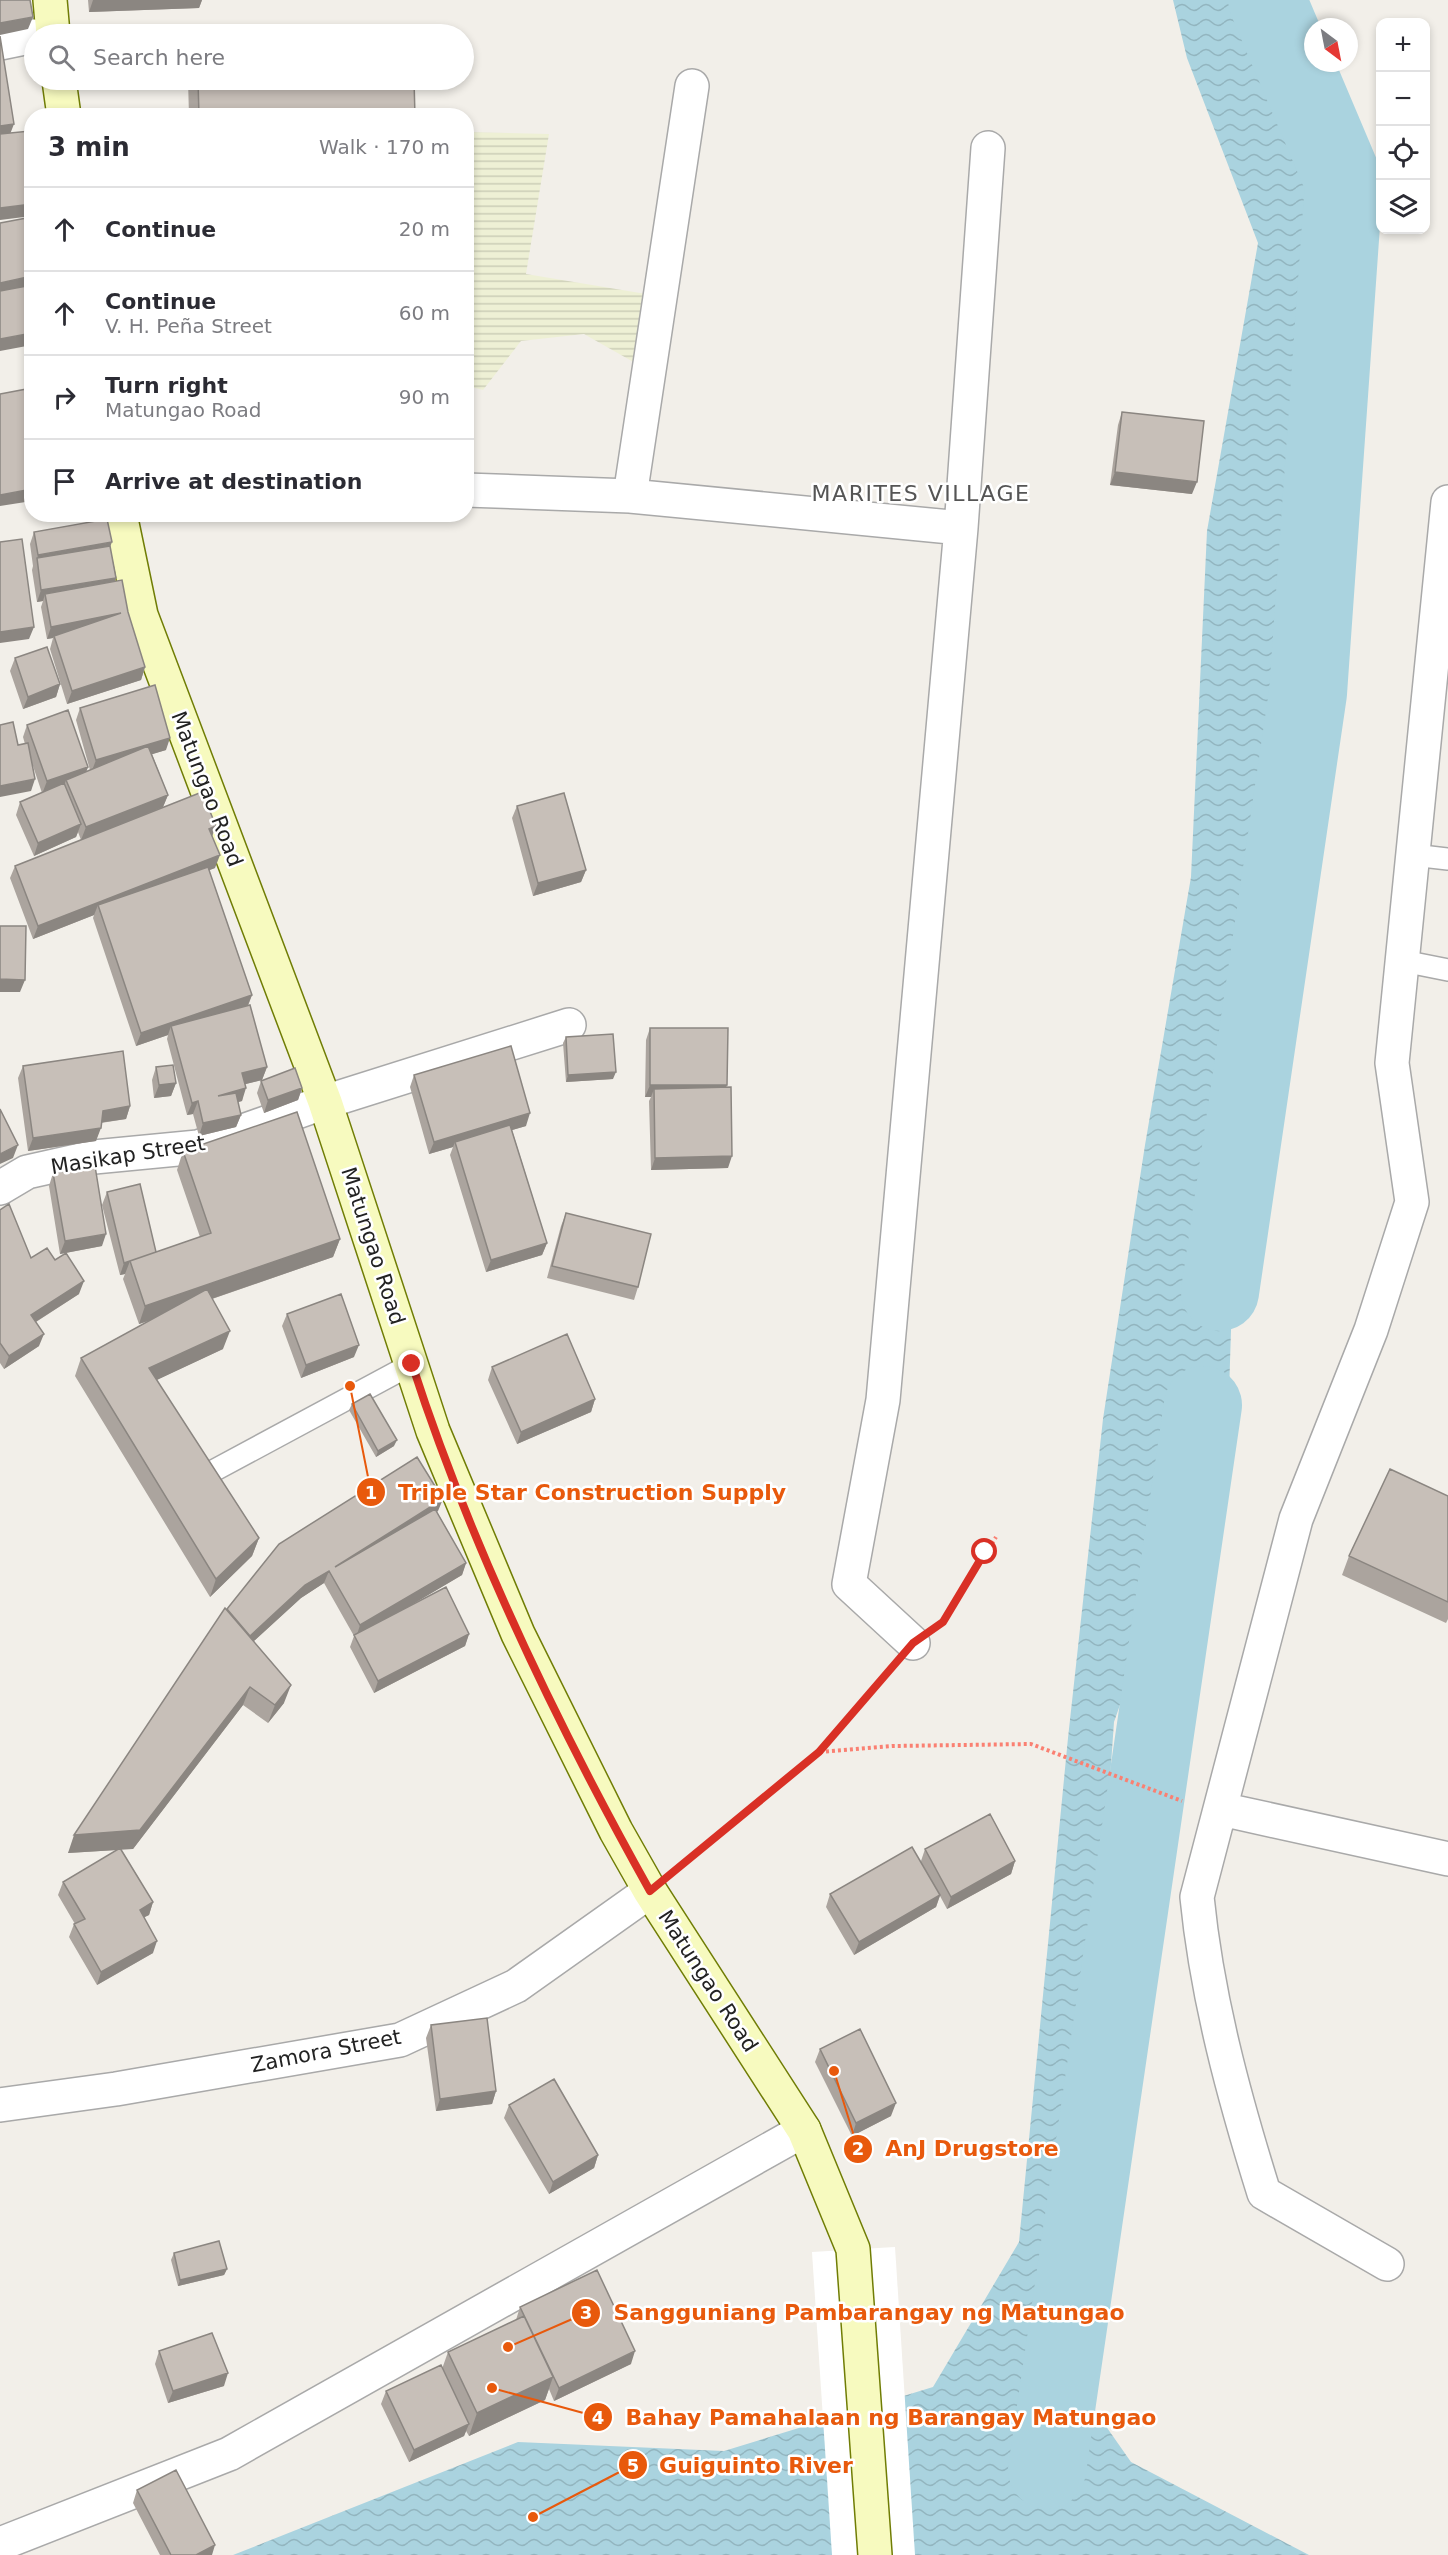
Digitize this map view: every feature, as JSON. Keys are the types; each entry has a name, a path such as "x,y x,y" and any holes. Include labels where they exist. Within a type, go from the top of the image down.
{"main road":[{"path":"47,24 50,0"},
{"path":"60,90 63,108"},
{"name":"Matungao Road","path":"122,522 141,615 326,1102 434,1431 518,1634 616,1831 650,1891 804,2130 853,2249 875,2555"}],"street":[{"path":"0,43 24,39"},
{"path":"630,496 692,86"},
{"path":"913,1643 849,1584 883,1400 961,528 988,148"},
{"path":"474,490 630,496 961,528"},
{"path":"1387,2264 1264,2193 1228,2073 1200,1927 1197,1897 1206,1807 1296,1519 1371,1330 1412,1202 1392,1063 1448,502"},
{"name":"Masikap Street","path":"0,1188 27,1172 94,1157 198,1147 326,1102 508,1043 569,1026"},
{"path":"1206,1807 1448,1859"},
{"name":"Zamora Street","path":"0,2105 117,2089 400,2040 516,1986 650,1891"},
{"path":"0,2544 229,2454 804,2130"}],"lane":[{"path":"1413,855 1448,859"},
{"path":"1403,961 1448,970"},
{"path":"213,1471 412,1364"}],"path":[{"path":"650,1891 819,1752 913,1643 943,1622 996,1537"},
{"path":"819,1752 893,1746 1031,1743 1206,1807"}],"green space":[{"path":"474,132 549,134 526,274 652,295 644,368 584,334 521,341 483,390 474,388"}],"water":[{"path":"1173,0 1260,0 1352,264 1304,444 1317,693 1242,987 1229,1393 1114,1722 1086,2119 1054,2352 1131,2462 1309,2555 233,2555 518,2442 724,2451 933,2387 1019,2242 1068,1738 1103,1419 1145,1145 1191,877 1207,531 1258,243 1187,58"}],"pier":[{"path":"895,2247 915,2555 832,2555 812,2252"}],"building":[{"path":"0,0 30,0 33,17 0,23"},
{"path":"0,36 14,124 0,126"},
{"path":"198,90 414,90 415,108 199,108"},
{"path":"24,132 24,205 0,208 0,134"},
{"path":"24,218 24,278 0,283 0,223"},
{"path":"24,286 24,334 0,339 0,291"},
{"path":"24,390 24,490 0,495 0,394"},
{"path":"1122,412 1204,421 1197,482 1115,472"},
{"path":"90,522 108,522 112,542 38,555 34,532"},
{"path":"22,539 34,627 0,632 0,542"},
{"path":"110,546 116,578 41,590 37,558"},
{"path":"122,580 128,612 145,667 72,691 54,636 121,613 51,627 45,594"},
{"path":"47,647 60,684 28,697 15,658"},
{"path":"155,685 170,738 96,760 80,708"},
{"path":"68,710 88,767 47,781 27,725"},
{"path":"13,722 18,745 28,743 35,779 0,786 0,725"},
{"path":"148,746 168,795 86,827 66,780"},
{"path":"64,783 81,824 38,843 20,802"},
{"path":"202,792 216,826 209,829 220,855 38,926 15,866"},
{"path":"564,793 586,870 538,883 517,806"},
{"path":"208,867 252,995 141,1033 98,905"},
{"path":"0,926 26,926 25,980 0,979"},
{"path":"250,1005 267,1067 242,1073 246,1088 218,1096 236,1093 241,1115 203,1123 198,1101 192,1103 171,1026"},
{"path":"650,1028 728,1028 727,1085 650,1085"},
{"path":"613,1034 616,1072 568,1075 566,1037"},
{"path":"511,1046 530,1113 434,1142 414,1075"},
{"path":"123,1051 130,1106 103,1111 101,1128 33,1138 23,1066"},
{"path":"173,1065 176,1083 159,1085 156,1067"},
{"path":"295,1068 302,1088 268,1100 261,1081"},
{"path":"731,1087 732,1156 655,1158 654,1089"},
{"path":"0,1109 18,1145 0,1154"},
{"path":"297,1112 340,1239 145,1306 130,1261 211,1233 183,1151"},
{"path":"510,1125 547,1243 491,1260 455,1142"},
{"path":"95,1166 106,1234 65,1241 53,1173"},
{"path":"140,1184 156,1252 124,1263 107,1192"},
{"path":"9,1204 31,1258 47,1248 55,1260 66,1253 84,1281 31,1315 44,1334 9,1356 0,1343 0,1210"},
{"path":"566,1213 651,1234 638,1287 552,1266"},
{"path":"207,1289 230,1331 149,1368 259,1538 216,1579 81,1358"},
{"path":"341,1294 359,1345 306,1365 287,1314"},
{"path":"567,1334 595,1399 521,1432 492,1367"},
{"path":"370,1394 397,1440 378,1451 352,1404"},
{"path":"417,1457 443,1499 335,1567 435,1509 466,1563 360,1625 329,1571 305,1585 250,1636 227,1609 279,1544"},
{"path":"1390,1469 1448,1496 1448,1602 1349,1556"},
{"path":"446,1587 469,1634 378,1681 354,1635"},
{"path":"225,1608 291,1685 275,1705 250,1687 140,1830 74,1835"},
{"path":"990,1814 1015,1861 951,1897 925,1849"},
{"path":"912,1847 940,1895 859,1942 830,1894"},
{"path":"120,1848 153,1902 140,1910 157,1941 101,1972 74,1924 85,1919 63,1882"},
{"path":"487,2018 496,2091 440,2099 431,2025"},
{"path":"860,2029 896,2103 856,2123 820,2049"},
{"path":"554,2079 598,2155 553,2182 509,2105"},
{"path":"219,2241 227,2269 180,2280 174,2253"},
{"path":"597,2270 635,2351 559,2388 520,2307"},
{"path":"524,2316 553,2377 477,2413 448,2352"},
{"path":"212,2333 228,2373 173,2391 159,2351"},
{"path":"441,2365 469,2424 414,2450 386,2391"},
{"path":"176,2470 215,2545 196,2555 171,2555 137,2490"}],"waterway":[{"path":"1220,1292 1308,693 1344,182 1267,0"},
{"path":"1047,2470 1203,1405"}],"place":[{"name":"Triple Star Construction Supply","path":"350,1386"},
{"name":"AnJ Drugstore","path":"834,2071"},
{"name":"Sangguniang Pambarangay ng Matungao","path":"508,2347"},
{"name":"Bahay Pamahalaan ng Barangay Matungao","path":"492,2388"},
{"name":"Guiguinto River","path":"533,2517"}],"district":[{"name":"MARITES VILLAGE","path":"921,493"}],"route":[{"path":"412,1364 434,1431 518,1634 616,1831 650,1891 819,1752 913,1643 943,1622 985,1552"}]}
